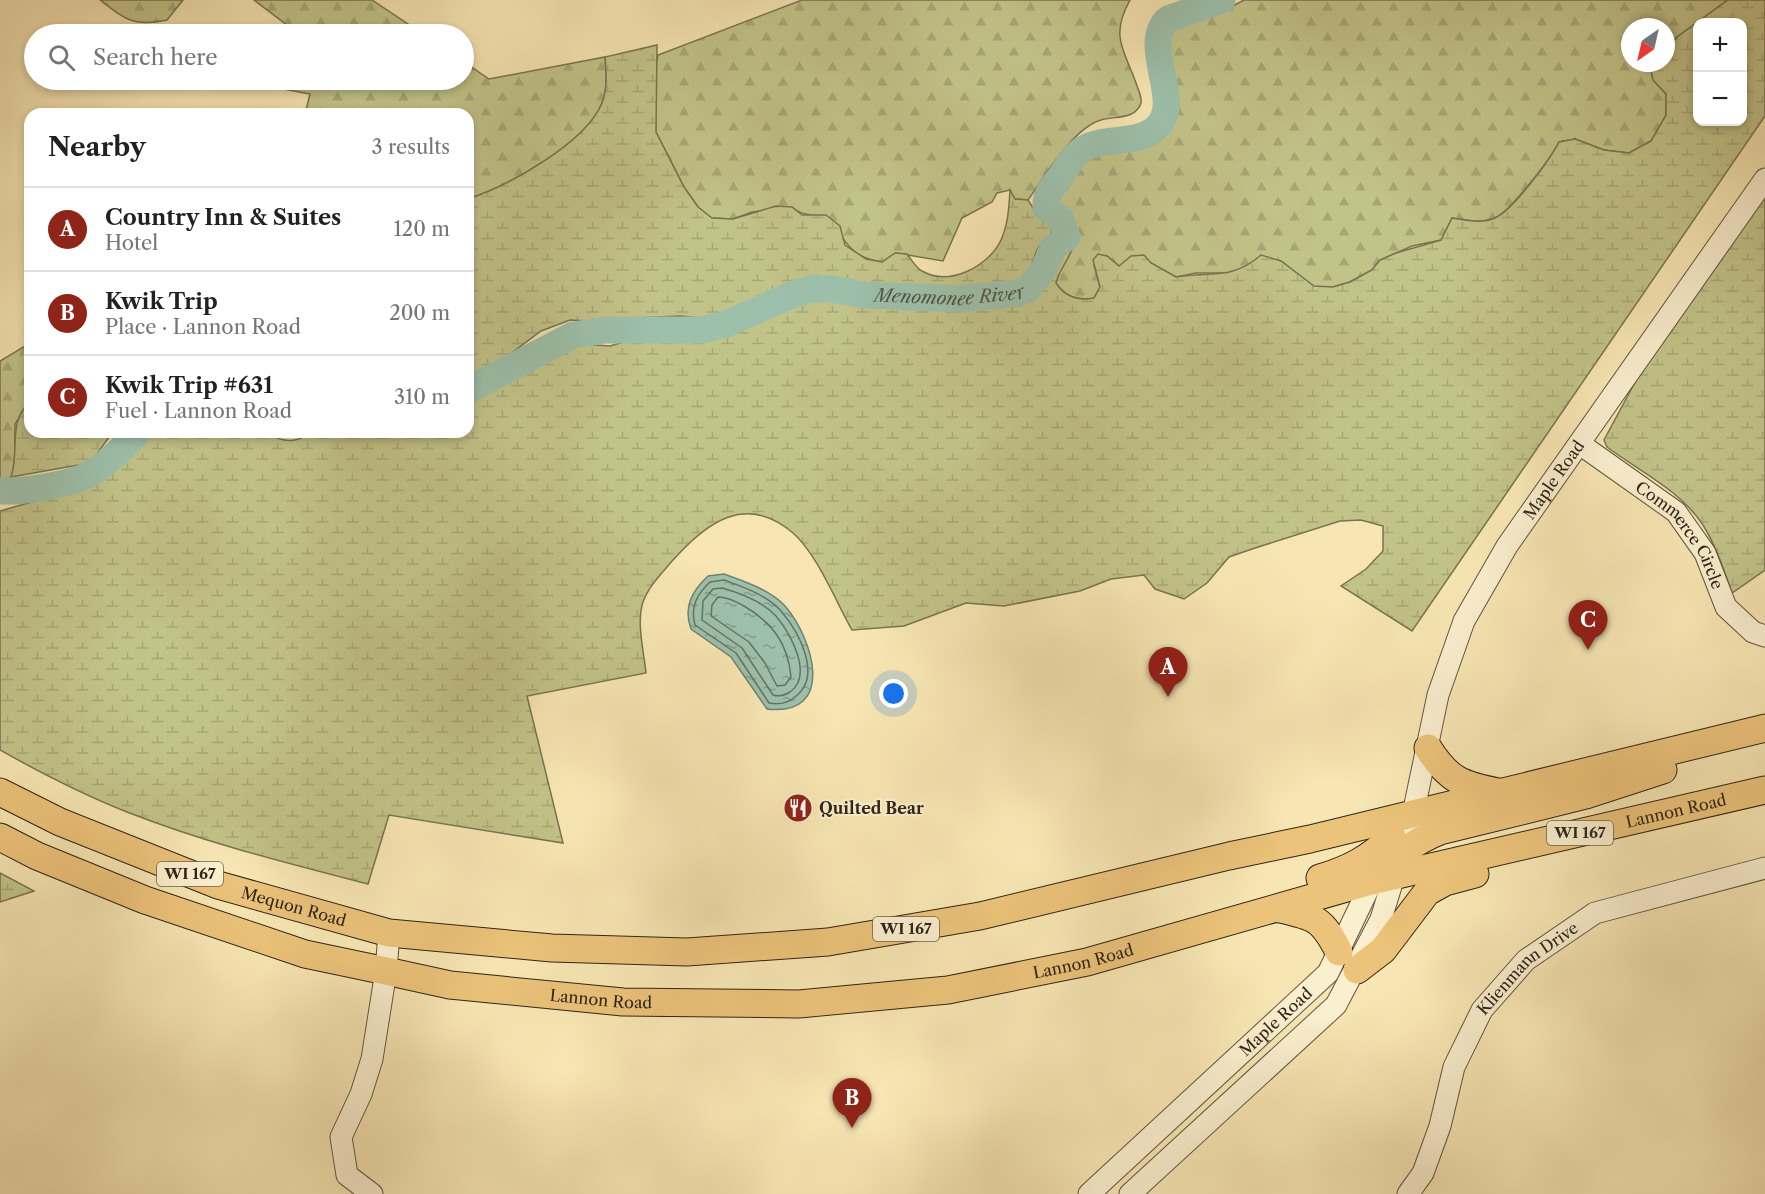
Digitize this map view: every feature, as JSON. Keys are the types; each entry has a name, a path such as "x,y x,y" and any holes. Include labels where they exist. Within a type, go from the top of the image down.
{"main road":[{"name":"WI 167","path":"389,933 552,948 687,952 828,942 980,916 1765,728"},
{"path":"1390,869 1421,838 1440,831 1586,795 1692,761 1721,739"},
{"path":"1428,748 1441,768 1454,779 1502,792"},
{"name":"Lannon Road","path":"386,971 450,985 623,1002 799,1004 948,990 1086,962 1214,927 1279,909 1390,869 1624,822 1765,790"},
{"name":"Mequon Road","path":"0,792 60,822 218,885 389,933"},
{"path":"1214,927 1248,902 1352,868 1373,856 1413,814"},
{"path":"1279,909 1314,918 1323,923 1348,961 1383,950 1427,892 1445,882 1563,850 1624,822"},
{"name":"WI 167","path":"0,837 36,856 145,900 305,954 386,971"}],"street":[{"name":"Maple Road","path":"1130,1194 1336,1005 1348,961 1413,814 1438,695 1464,621 1507,546 1765,179"},
{"name":"Commerce Circle","path":"1580,444 1676,512 1705,553 1726,607 1753,632 1765,636"},
{"name":"Maple Road","path":"1390,869 1413,814"},
{"name":"Klienmann Drive","path":"1408,1194 1422,1173 1440,1126 1454,1067 1482,1011 1526,960 1595,913 1765,868"},
{"path":"372,1194 347,1175 341,1137 361,1094 372,1059 386,971 389,933"},
{"name":"Maple Road","path":"1089,1194 1300,1002 1328,973 1348,961"}],"green space":[{"path":"100,0 183,0 167,20 146,23 124,17"},
{"path":"254,0 372,0 408,24 285,24"},
{"path":"802,0 1130,0 1121,24 1121,44 1141,103 1130,115 1101,120 1080,132 1060,154 1028,200 1015,199 1010,190 997,193 992,202 962,218 943,261 896,253 882,262 868,259 851,249 828,223 792,207 752,212 733,219 711,218 698,207 684,187 656,132 654,72 658,55"},
{"path":"1244,0 1728,0 1703,18 1693,18 1693,25 1675,39 1675,18 1621,18 1621,72 1651,72 1653,80 1666,94 1666,115 1651,141 1629,153 1604,150 1575,139 1559,142 1520,195 1495,218 1479,221 1452,218 1441,240 1412,246 1380,260 1372,270 1350,282 1333,287 1314,287 1281,261 1229,273 1196,273 1176,277 1151,263 1119,266 1107,256 1094,265 1100,287 1094,298 1083,299 1068,295 1056,283 1072,246 1072,231 1067,219 1051,201 1069,181 1079,164 1086,159 1144,144 1164,135 1174,118 1175,106 1167,32 1173,23 1214,16"},
{"path":"1728,0 1765,0 1765,116 1412,631 1341,586 1366,569 1383,551 1383,526 1361,520 1340,521 1229,557 1207,583 1184,599 1155,589 1144,575 1111,579 1080,591 1004,606 966,603 904,626 852,630 818,566 802,542 776,521 759,515 743,514 728,517 699,534 673,560 647,593 642,605 640,621 646,673 527,696 563,843 389,815 368,884 247,852 157,823 79,791 0,750 0,511 91,485 113,472 146,438 277,438 288,441 301,438 474,438 474,397 568,343 610,346 627,341 711,339 740,330 789,305 814,297 837,298 879,306 918,305 962,310 991,308 1022,301 1038,290 1042,281 1050,274 1055,258 1073,236 1070,254 1056,283 1063,292 1077,298 1094,298 1100,287 1093,260 1098,254 1107,256 1119,266 1131,256 1144,255 1151,263 1176,277 1230,272 1240,269 1261,255 1281,261 1314,286 1333,287 1350,282 1372,270 1380,260 1396,253 1441,240 1452,218 1484,221 1495,218 1511,206 1530,184 1559,142 1575,139 1604,150 1629,153 1651,141 1666,115 1666,94 1653,80 1651,72 1675,72 1675,39 1693,25 1693,126 1747,126 1747,18 1703,18"},
{"path":"657,45 656,132 684,187 698,207 712,218 733,219 776,206 792,207 802,215 826,215 840,226 845,245 866,259 882,262 895,253 907,254 922,271 944,277 956,275 978,265 995,249 1005,228 1010,190 1015,199 1028,200 1039,217 1051,223 1051,236 1039,246 1027,276 1018,283 956,289 913,285 881,287 822,280 766,294 710,319 681,316 605,322 570,320 541,331 501,361 474,373 474,197 504,184 544,161 580,133 593,118 604,97 605,57"},
{"path":"605,57 604,97 593,118 580,133 544,161 504,184 474,197 474,108 306,108 310,94 289,90 474,90 474,69 489,79"},
{"path":"1765,196 1765,570 1732,593 1712,541 1694,513 1671,491 1607,447 1604,440 1647,360"},
{"path":"24,347 24,411 15,424 15,466 11,477 0,483 0,361"},
{"path":"23,410 24,438 109,438 93,459 84,464 11,477 15,457 16,428"},
{"path":"0,873 34,891 0,902"}],"water":[{"path":"724,574 772,595 785,606 795,620 804,637 813,672 811,688 803,701 789,708 767,709 731,657 691,629 688,614 693,594 708,576"}],"waterway":[{"name":"Menomonee River","path":"474,387 573,335 606,330 703,330 726,324 794,294 811,289 831,289 865,295 961,299 1019,293 1029,288 1044,269 1052,249 1067,237 1060,218 1046,208 1050,190 1071,160 1085,148 1103,142 1143,136 1159,125 1165,114 1166,101 1158,43 1161,30 1168,19 1222,0"},
{"name":"Menomonee River","path":"0,491 45,487 79,479 102,466 132,438"}],"place":[{"name":"Kwik Trip #631","path":"1588,650"},
{"name":"Country Inn & Suites","path":"1168,697"},
{"name":"Quilted Bear","path":"798,808"},
{"name":"Kwik Trip","path":"852,1128"}]}
